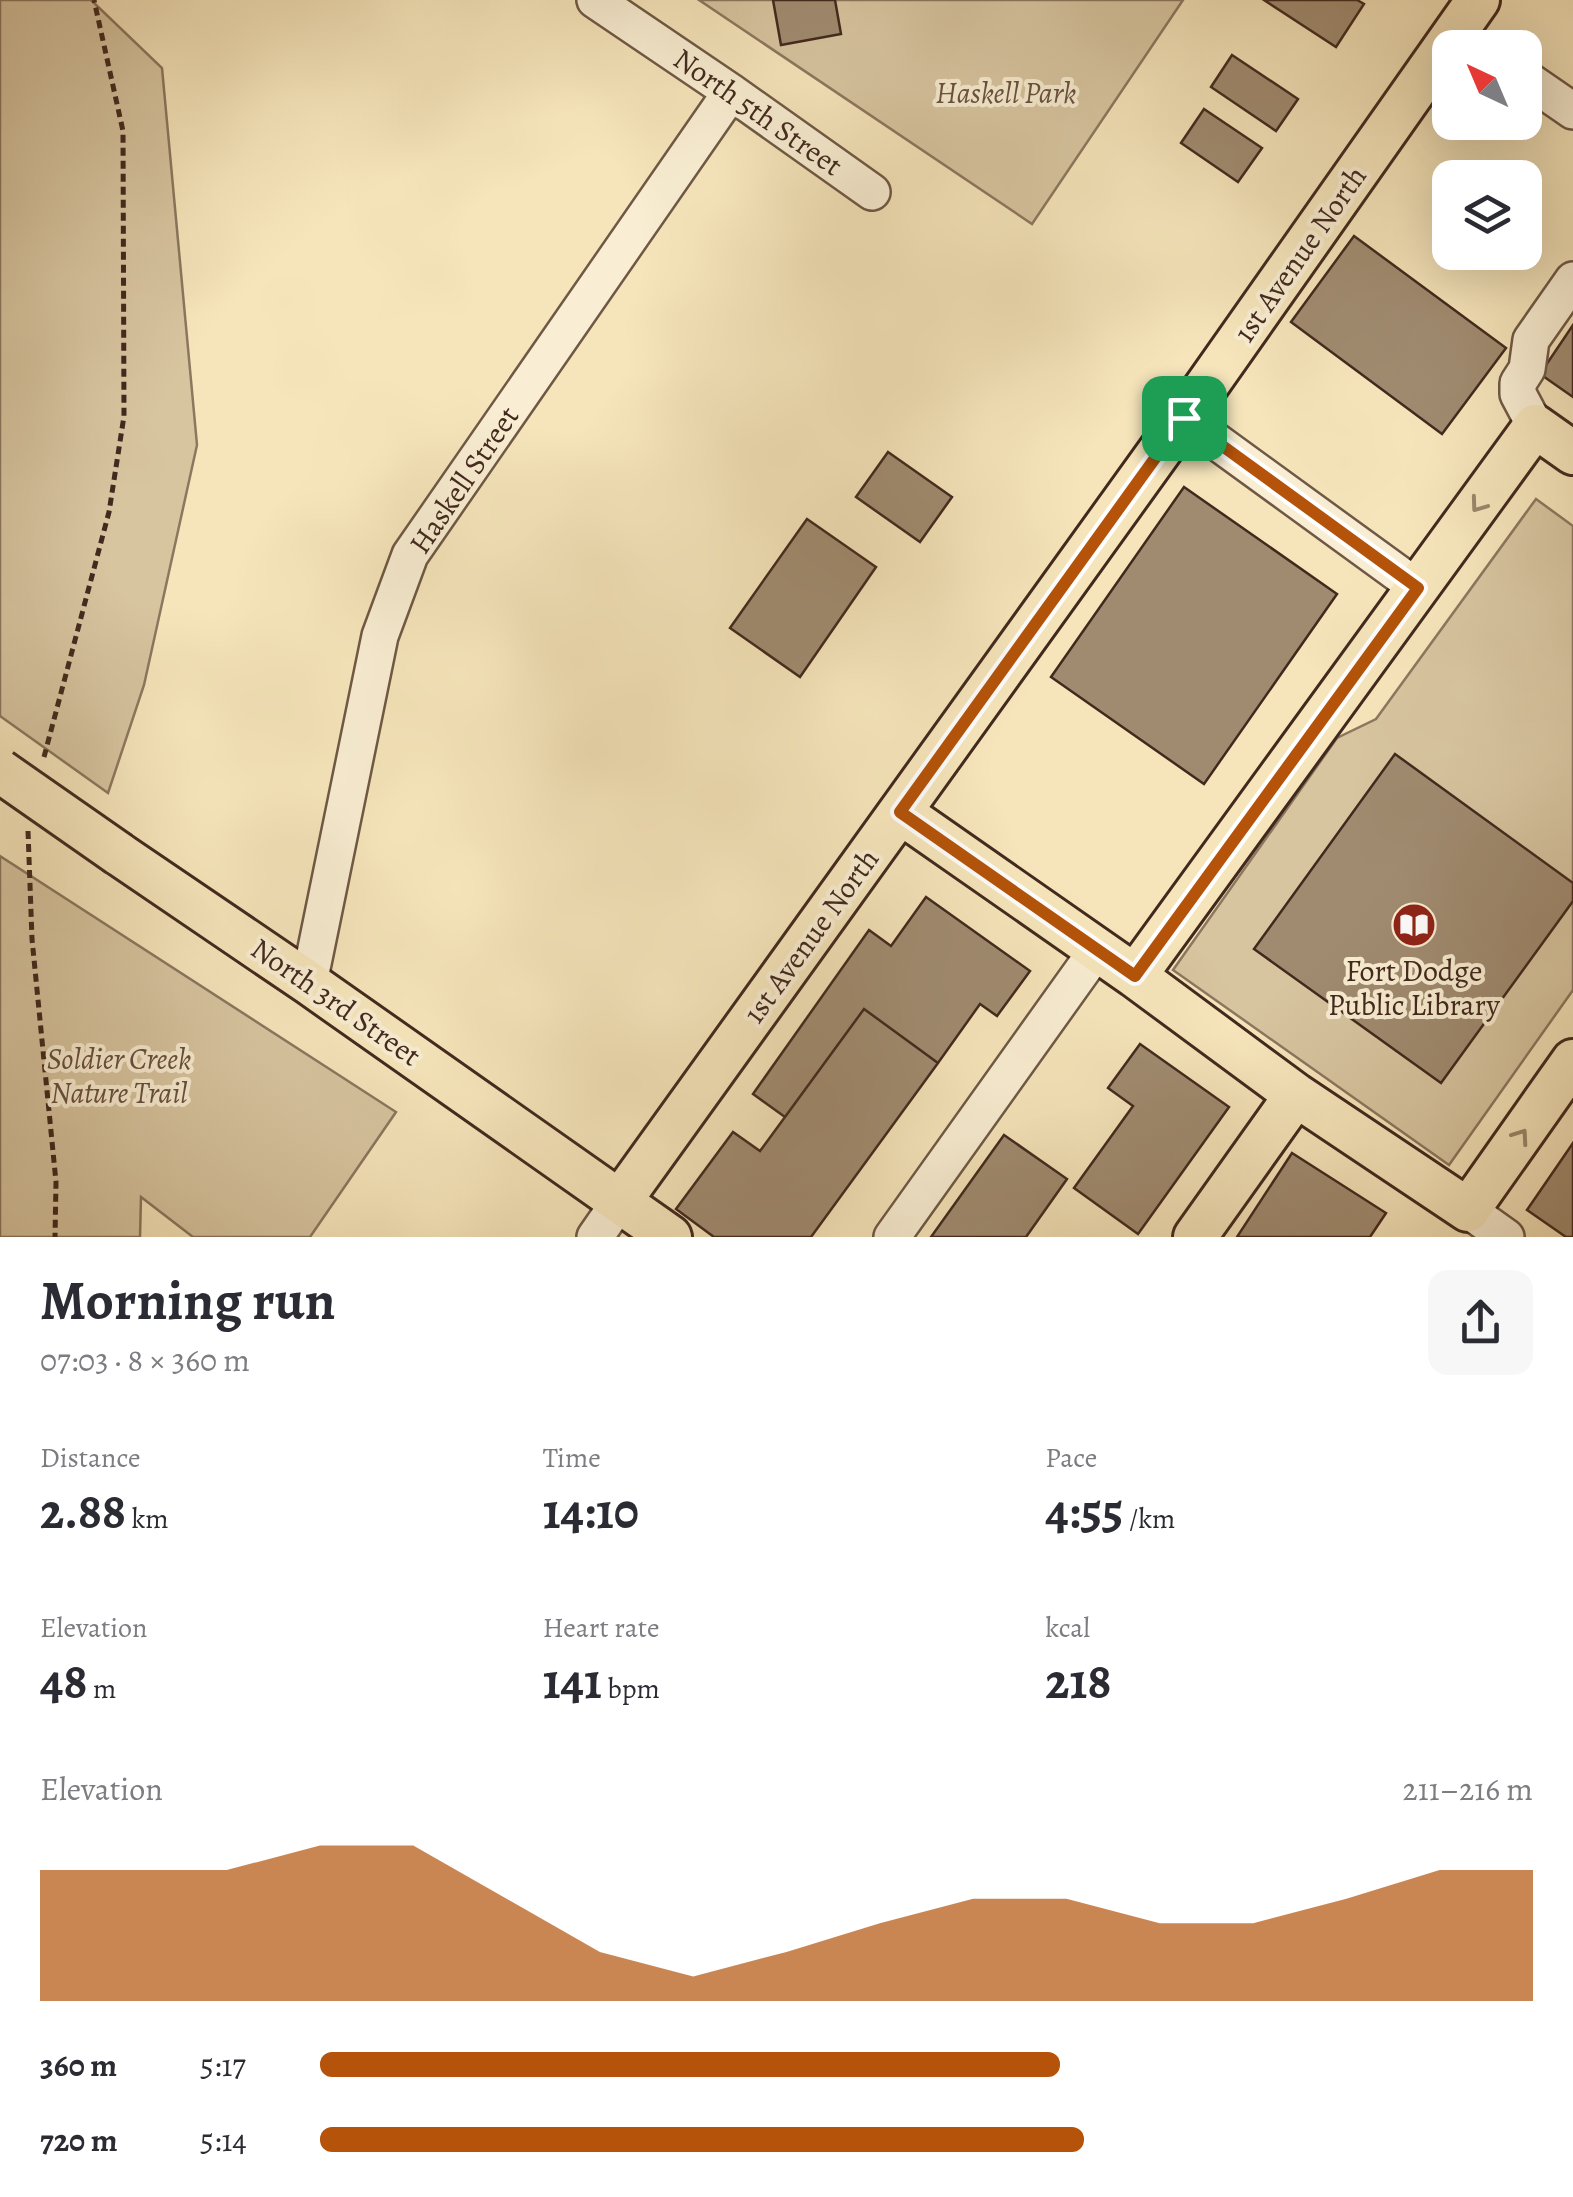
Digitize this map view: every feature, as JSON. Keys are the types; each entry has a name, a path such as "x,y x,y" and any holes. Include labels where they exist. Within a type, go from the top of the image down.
{"main road":[{"name":"1st Avenue North","path":"620,1202 1184,418 1472,26"},
{"path":"1135,976 1535,426 1573,452"},
{"name":"North 3rd Street","path":"0,771 310,982 670,1237"},
{"path":"900,812 1489,1228 1573,1062"},
{"path":"1195,1237 1296,1094"}],"street":[{"name":"North 5th Street","path":"595,0 872,192"},
{"path":"1542,90 1573,111"},
{"name":"Haskell Street","path":"310,982 380,636 410,555 732,92"},
{"path":"1535,426 1518,394 1518,383 1526,368 1531,340 1573,280"},
{"path":"1184,418 1418,588"},
{"path":"892,1237 1097,950"},
{"name":"1st Avenue North","path":"595,1237 620,1202"}],"path":[{"path":"43,761 109,512 124,416 122,131 95,2"},
{"path":"27,818 32,939 56,1182 55,1237"}],"green space":[{"path":"0,0 91,0 162,68 197,445 144,685 108,793 0,716"},
{"name":"Haskell Park","path":"699,0 1183,0 1032,224"},
{"path":"1536,499 1573,526 1573,990 1449,1165 1173,970 1337,738 1376,719"},
{"name":"Soldier Creek Nature Trail","path":"0,856 396,1112 310,1237 193,1237 141,1197 140,1237 0,1237"}],"building":[{"path":"773,0 835,0 841,34 781,45"},
{"path":"1264,0 1357,0 1364,4 1336,47"},
{"path":"1232,55 1298,99 1276,131 1211,87"},
{"path":"1204,109 1262,148 1238,182 1181,143"},
{"path":"1354,236 1506,348 1442,434 1291,322"},
{"path":"1573,325 1573,397 1540,374"},
{"path":"888,452 952,497 920,542 856,497"},
{"path":"1184,487 1337,594 1204,784 1051,677"},
{"path":"807,519 876,567 800,677 730,628"},
{"name":"Fort Dodge Public Library","path":"1395,754 1573,883 1573,901 1441,1083 1254,949"},
{"path":"926,897 1030,971 997,1016 980,1004 938,1063 864,1009 785,1117 753,1094 869,930 891,946"},
{"path":"864,1009 938,1063 811,1237 714,1237 676,1209 733,1132 760,1151"},
{"path":"1140,1044 1229,1107 1138,1234 1074,1188 1133,1106 1108,1088"},
{"path":"1004,1135 1067,1179 1026,1237 931,1237"},
{"path":"1573,1143 1573,1237 1566,1237 1527,1210"},
{"path":"1292,1153 1386,1213 1370,1237 1237,1237"}],"place":[{"name":"Fort Dodge Public Library","path":"1414,925"}],"route":[{"path":"1184,418 1418,588 1135,976 900,812 1184,418"}]}
